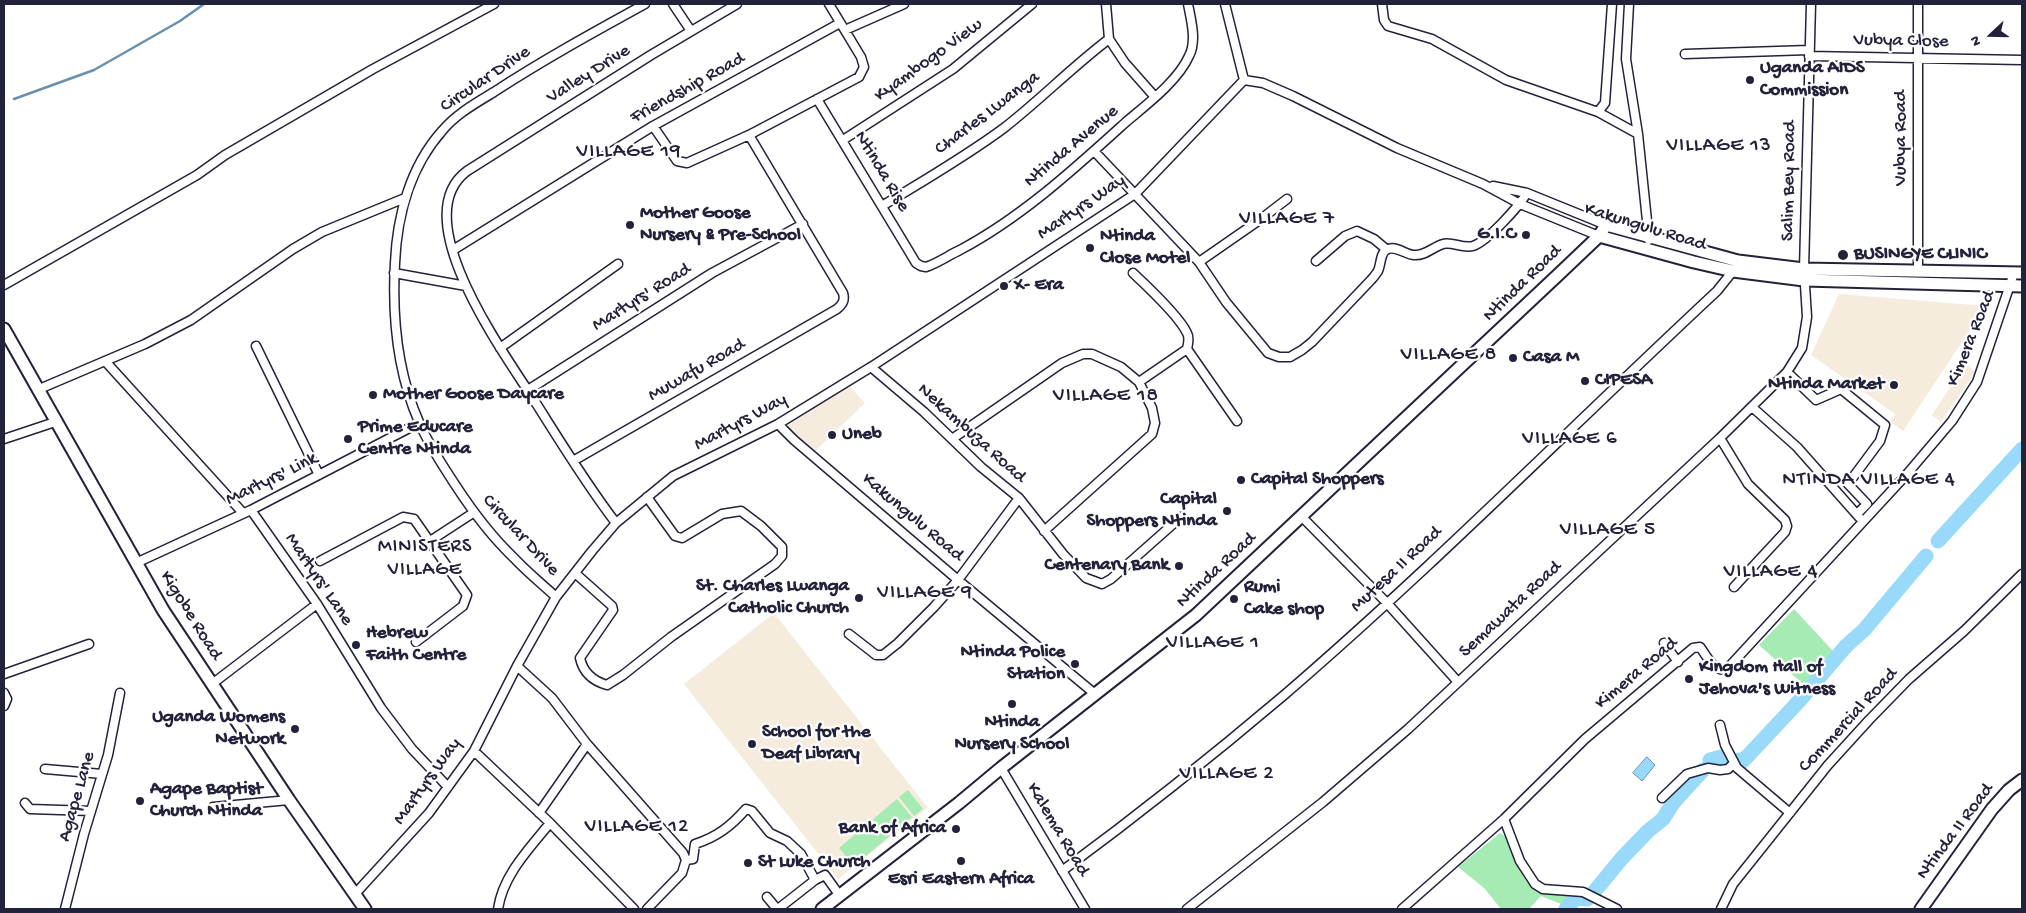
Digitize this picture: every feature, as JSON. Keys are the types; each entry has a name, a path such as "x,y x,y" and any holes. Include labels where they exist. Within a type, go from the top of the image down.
{"main road":[{"name":"Kakungulu Road","path":"1606,225 1736,266"},
{"name":"Ntinda Road","path":"822,909 1196,615 1396,429 1599,236 1606,225"},
{"name":"Kakungulu Road","path":"1599,236 1647,250 1736,266"},
{"path":"1736,266 1804,275 2016,285"},
{"path":"1804,275 1918,271 2018,273"},
{"name":"Kigobe Road","path":"4,329 163,610 289,800 365,909"},
{"name":"Ntinda II Road","path":"1921,909 1992,809 2009,790 2022,780"}],"street":[{"path":"4,285 197,174 225,155 494,4"},
{"name":"Circular Drive","path":"556,597 513,558 474,513 443,466 419,422 400,361 394,314 394,273 399,222 405,198 418,167 434,140 456,117 523,73 645,4"},
{"path":"673,4 690,31"},
{"name":"Valley Drive","path":"453,250 448,232 446,210 460,177 690,31 737,4"},
{"path":"653,126 677,162 682,164 691,162 749,135 859,77 864,68 861,57 829,4"},
{"path":"845,30 904,4"},
{"name":"Kyambogo View","path":"842,140 953,69 1032,4"},
{"path":"1106,4 1109,39 1125,63 1155,97"},
{"name":"Ntinda Avenue","path":"916,263 923,267 930,266 992,233 1094,151 1155,97 1183,68 1190,55 1192,33 1188,4"},
{"path":"1225,4 1244,80"},
{"path":"1382,4 1382,12 1388,26 1432,39 1506,80 1598,112 1638,134"},
{"path":"1598,112 1605,103 1612,4"},
{"path":"1629,4 1626,59 1638,134 1649,237 1647,250"},
{"name":"Salim Bey Road","path":"1804,275 1811,4"},
{"name":"Vubya Road","path":"1918,4 1918,271"},
{"name":"Friendship Road","path":"453,250 653,126 840,23"},
{"name":"Charles Lwanga","path":"882,206 960,159 1006,126 1085,57 1109,39"},
{"name":"Vubya Close","path":"1685,54 1809,53 2022,60"},
{"name":"Kakungulu Road","path":"1244,80 1263,83 1278,89 1397,148 1484,184 1520,204 1599,236"},
{"name":"Martyrs Way","path":"355,894 429,813 474,751 517,666 556,597 616,522 673,476 778,424 871,366 1135,194 1244,80"},
{"name":"Ntinda Rise","path":"817,99 916,263"},
{"path":"749,135 802,224"},
{"path":"1094,151 1199,262 1226,302 1268,353 1278,357 1290,357 1312,342 1379,270 1383,253 1386,249"},
{"name":"Kakungulu Road","path":"1484,184 1527,193 1606,225"},
{"path":"1316,261 1345,236 1357,232 1374,239 1386,249 1391,248 1412,255 1419,255 1443,244 1473,246 1481,241 1520,204 1527,193"},
{"path":"37,390 145,344 191,320 272,262 322,232 405,198"},
{"path":"1199,262 1262,219 1287,199"},
{"name":"Muwafu Road","path":"573,461 837,309 842,304 845,298 843,293 802,224"},
{"name":"Martyrs' Road","path":"528,390 712,273 802,224"},
{"path":"453,250 466,286 500,348 573,461 616,522"},
{"path":"500,348 618,264"},
{"name":"Mutesa II Road","path":"1062,871 1194,770 1285,694 1386,602 1717,291 1736,266"},
{"path":"394,273 466,286"},
{"path":"1133,273 1162,302 1187,333 1189,340 1187,349 1139,382"},
{"name":"Kimera Road","path":"1402,909 1504,819 1585,739 1693,648 1700,647 1716,669 1721,671 1727,669 1928,451 1966,400 1977,382 2016,285 2018,273"},
{"name":"Semawata Road","path":"1187,909 1323,802 1408,729 1720,438 1787,372 1802,348 1804,337 1807,317 1804,275"},
{"path":"256,346 319,475"},
{"path":"1187,349 1237,421"},
{"path":"952,439 1062,363 1083,354 1092,354 1121,367 1139,382 1152,408 1155,423 1152,434 1044,531"},
{"name":"Martyrs' Lane","path":"105,361 247,511 318,604 381,708 412,749 448,787"},
{"name":"Nekambuza Road","path":"871,366 924,412 981,467 1019,498 1044,531 1086,578 1102,584 1111,579 1181,518"},
{"path":"1787,372 1816,400 1842,389 1885,426 1880,441 1848,484 1867,504 1857,514"},
{"path":"1752,407 1797,447 1864,522"},
{"path":"4,439 55,422"},
{"name":"Martyrs' Link","path":"136,562 247,511 419,422"},
{"name":"Kakungulu Road","path":"778,424 794,440 958,580 1095,694"},
{"path":"1720,438 1748,484 1785,520 1787,526 1779,539 1734,587"},
{"path":"575,573 612,606 613,610 580,658 584,669 592,679 607,685 624,675 671,638 775,564 782,556 782,547 761,526 741,511 722,514 682,538 675,536 647,497"},
{"path":"849,634 876,655 882,655 898,643 958,580 1019,498"},
{"path":"430,541 474,513"},
{"path":"1302,516 1386,602 1458,682"},
{"path":"320,561 403,517 414,519 467,595 463,606 416,642"},
{"name":"Commercial Road","path":"1721,909 1733,884 1817,778 1869,720 2022,574"},
{"path":"212,684 318,604"},
{"path":"1664,643 1678,662"},
{"path":"4,674 89,644"},
{"path":"517,666 552,698 587,744 682,853 686,860 682,873 647,909"},
{"path":"4,693 7,699 4,706"},
{"name":"Agape Lane","path":"65,909 102,774 120,694"},
{"path":"1720,725 1725,746 1737,768 1790,814"},
{"path":"539,813 587,744"},
{"path":"474,751 550,823 634,909"},
{"path":"1662,798 1687,774 1708,768 1728,769 1734,763"},
{"name":"Kalema Road","path":"1001,768 1085,909"},
{"path":"46,769 102,774"},
{"path":"213,808 289,800"},
{"path":"25,803 30,809 91,811"},
{"path":"686,860 693,858 695,844 710,839 722,832 746,809 752,811 770,833 786,841 800,854 815,880"},
{"path":"1504,819 1520,861 1535,884 1543,889 1584,892 1617,909"},
{"path":"498,909 508,879 520,860 550,823"},
{"path":"767,897 777,909 815,880 825,875 840,896"}],"shaded area":[{"name":"Ntinda Market","path":"1839,294 1986,306 1903,431 1890,422 1895,414 1811,355"},
{"path":"1966,363 1975,372 1941,422 1932,415"},
{"path":"848,385 865,403 813,453 791,434 787,426"},
{"path":"774,613 928,808 838,879 684,684"}],"green space":[{"path":"1794,609 1833,651 1804,685 1759,645"},
{"path":"908,790 923,809 914,816 899,797"},
{"path":"897,799 912,817 854,866 839,848"},
{"path":"1500,833 1505,836 1526,881 1532,886 1550,893 1576,893 1566,906 1541,896 1529,909 1501,909 1484,888 1458,867"}],"water":[{"path":"1647,757 1655,765 1642,781 1633,773"}],"waterway":[{"path":"14,99 94,70 180,21 204,4"},
{"path":"1938,541 2022,449"},
{"path":"1739,760 1743,761 1800,700 1846,646 1864,630 1926,556"},
{"path":"1710,760 1725,756"},
{"path":"1594,892 1622,858 1648,831 1663,819 1673,803 1703,770"},
{"path":"1566,909 1575,900 1580,898 1587,899"}],"place":[{"name":"Uganda AIDS Commission","path":"1750,80"},
{"name":"Mother Goose Nursery & Pre-School","path":"630,225"},
{"name":"G.I.C","path":"1526,235"},
{"name":"Ntinda Close Motel","path":"1090,248"},
{"name":"BUSINGYE CLINIC","path":"1843,255"},
{"name":"X- Era","path":"1004,286"},
{"name":"Casa M","path":"1513,358"},
{"name":"CIPESA","path":"1585,381"},
{"name":"Ntinda Market","path":"1894,385"},
{"name":"Mother Goose Daycare","path":"373,395"},
{"name":"Uneb","path":"832,435"},
{"name":"Prime Educare Centre Ntinda","path":"348,439"},
{"name":"Capital Shoppers","path":"1241,480"},
{"name":"Capital Shoppers Ntinda","path":"1227,511"},
{"name":"Centenary Bank","path":"1179,566"},
{"name":"St. Charles Lwanga Catholic Church","path":"859,598"},
{"name":"Rumi Cake shop","path":"1234,599"},
{"name":"Hebrew Faith Centre","path":"356,645"},
{"name":"Ntinda Police Station","path":"1075,664"},
{"name":"Kingdom Hall of Jehova's Witness","path":"1689,679"},
{"name":"Ntinda Nursery School","path":"1012,704"},
{"name":"Uganda Womens Network","path":"295,729"},
{"name":"School for the Deaf Library","path":"752,744"},
{"name":"Agape Baptist Church Ntinda","path":"140,801"},
{"name":"Bank of Africa","path":"956,829"},
{"name":"Esri Eastern Africa","path":"961,861"},
{"name":"St Luke Church","path":"748,863"}],"district":[{"name":"VILLAGE 13","path":"1719,147"},
{"name":"VILLAGE 19","path":"629,153"},
{"name":"VILLAGE 7","path":"1287,220"},
{"name":"VILLAGE 8","path":"1449,356"},
{"name":"VILLAGE 18","path":"1106,397"},
{"name":"VILLAGE 6","path":"1570,440"},
{"name":"NTINDA VILLAGE 4","path":"1869,481"},
{"name":"VILLAGE 5","path":"1608,531"},
{"name":"MINISTERS VILLAGE","path":"425,560"},
{"name":"VILLAGE 4","path":"1771,573"},
{"name":"VILLAGE 9","path":"925,594"},
{"name":"VILLAGE 1","path":"1213,644"},
{"name":"VILLAGE 2","path":"1227,775"},
{"name":"VILLAGE 12","path":"637,828"}]}
